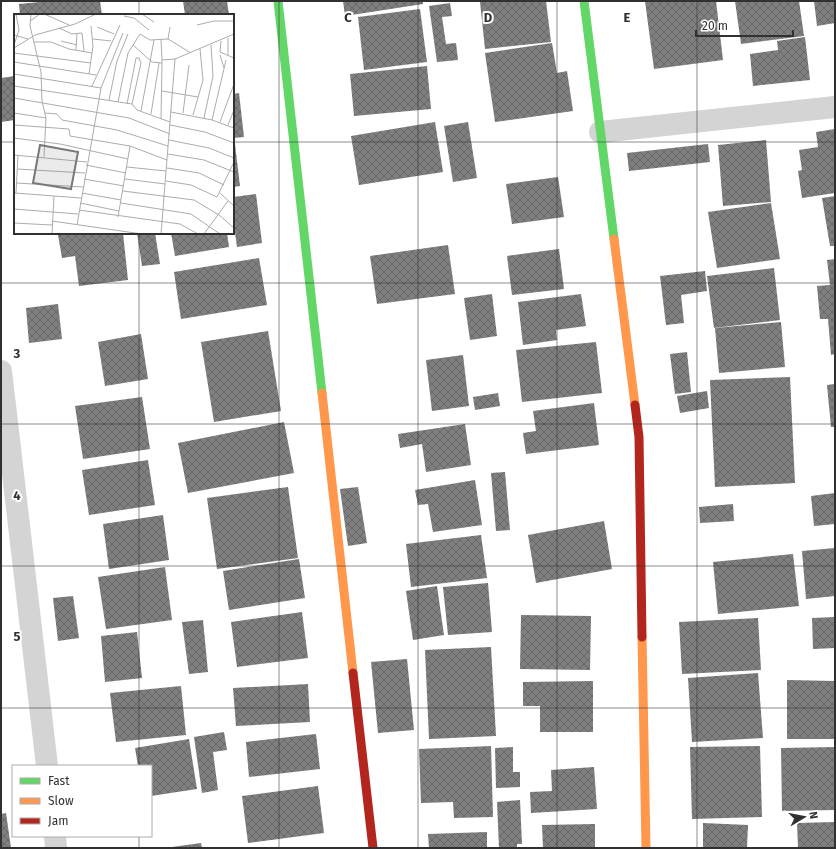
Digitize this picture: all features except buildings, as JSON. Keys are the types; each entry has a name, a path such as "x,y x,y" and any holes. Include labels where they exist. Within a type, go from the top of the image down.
{"street":[{"path":"278,1 373,848"},
{"path":"584,1 639,438 646,848"},
{"path":"600,132 835,107"},
{"path":"1,371 47,765"},
{"path":"55,837 56,848"}],"traffic: fast":[{"path":"278,1 322,393"},
{"path":"584,1 614,239"}],"traffic: slow":[{"path":"614,239 635,405"},
{"path":"322,393 353,673"},
{"path":"642,637 646,848"}],"traffic: jam":[{"path":"635,405 639,437 642,637"},
{"path":"353,673 373,848"}]}
